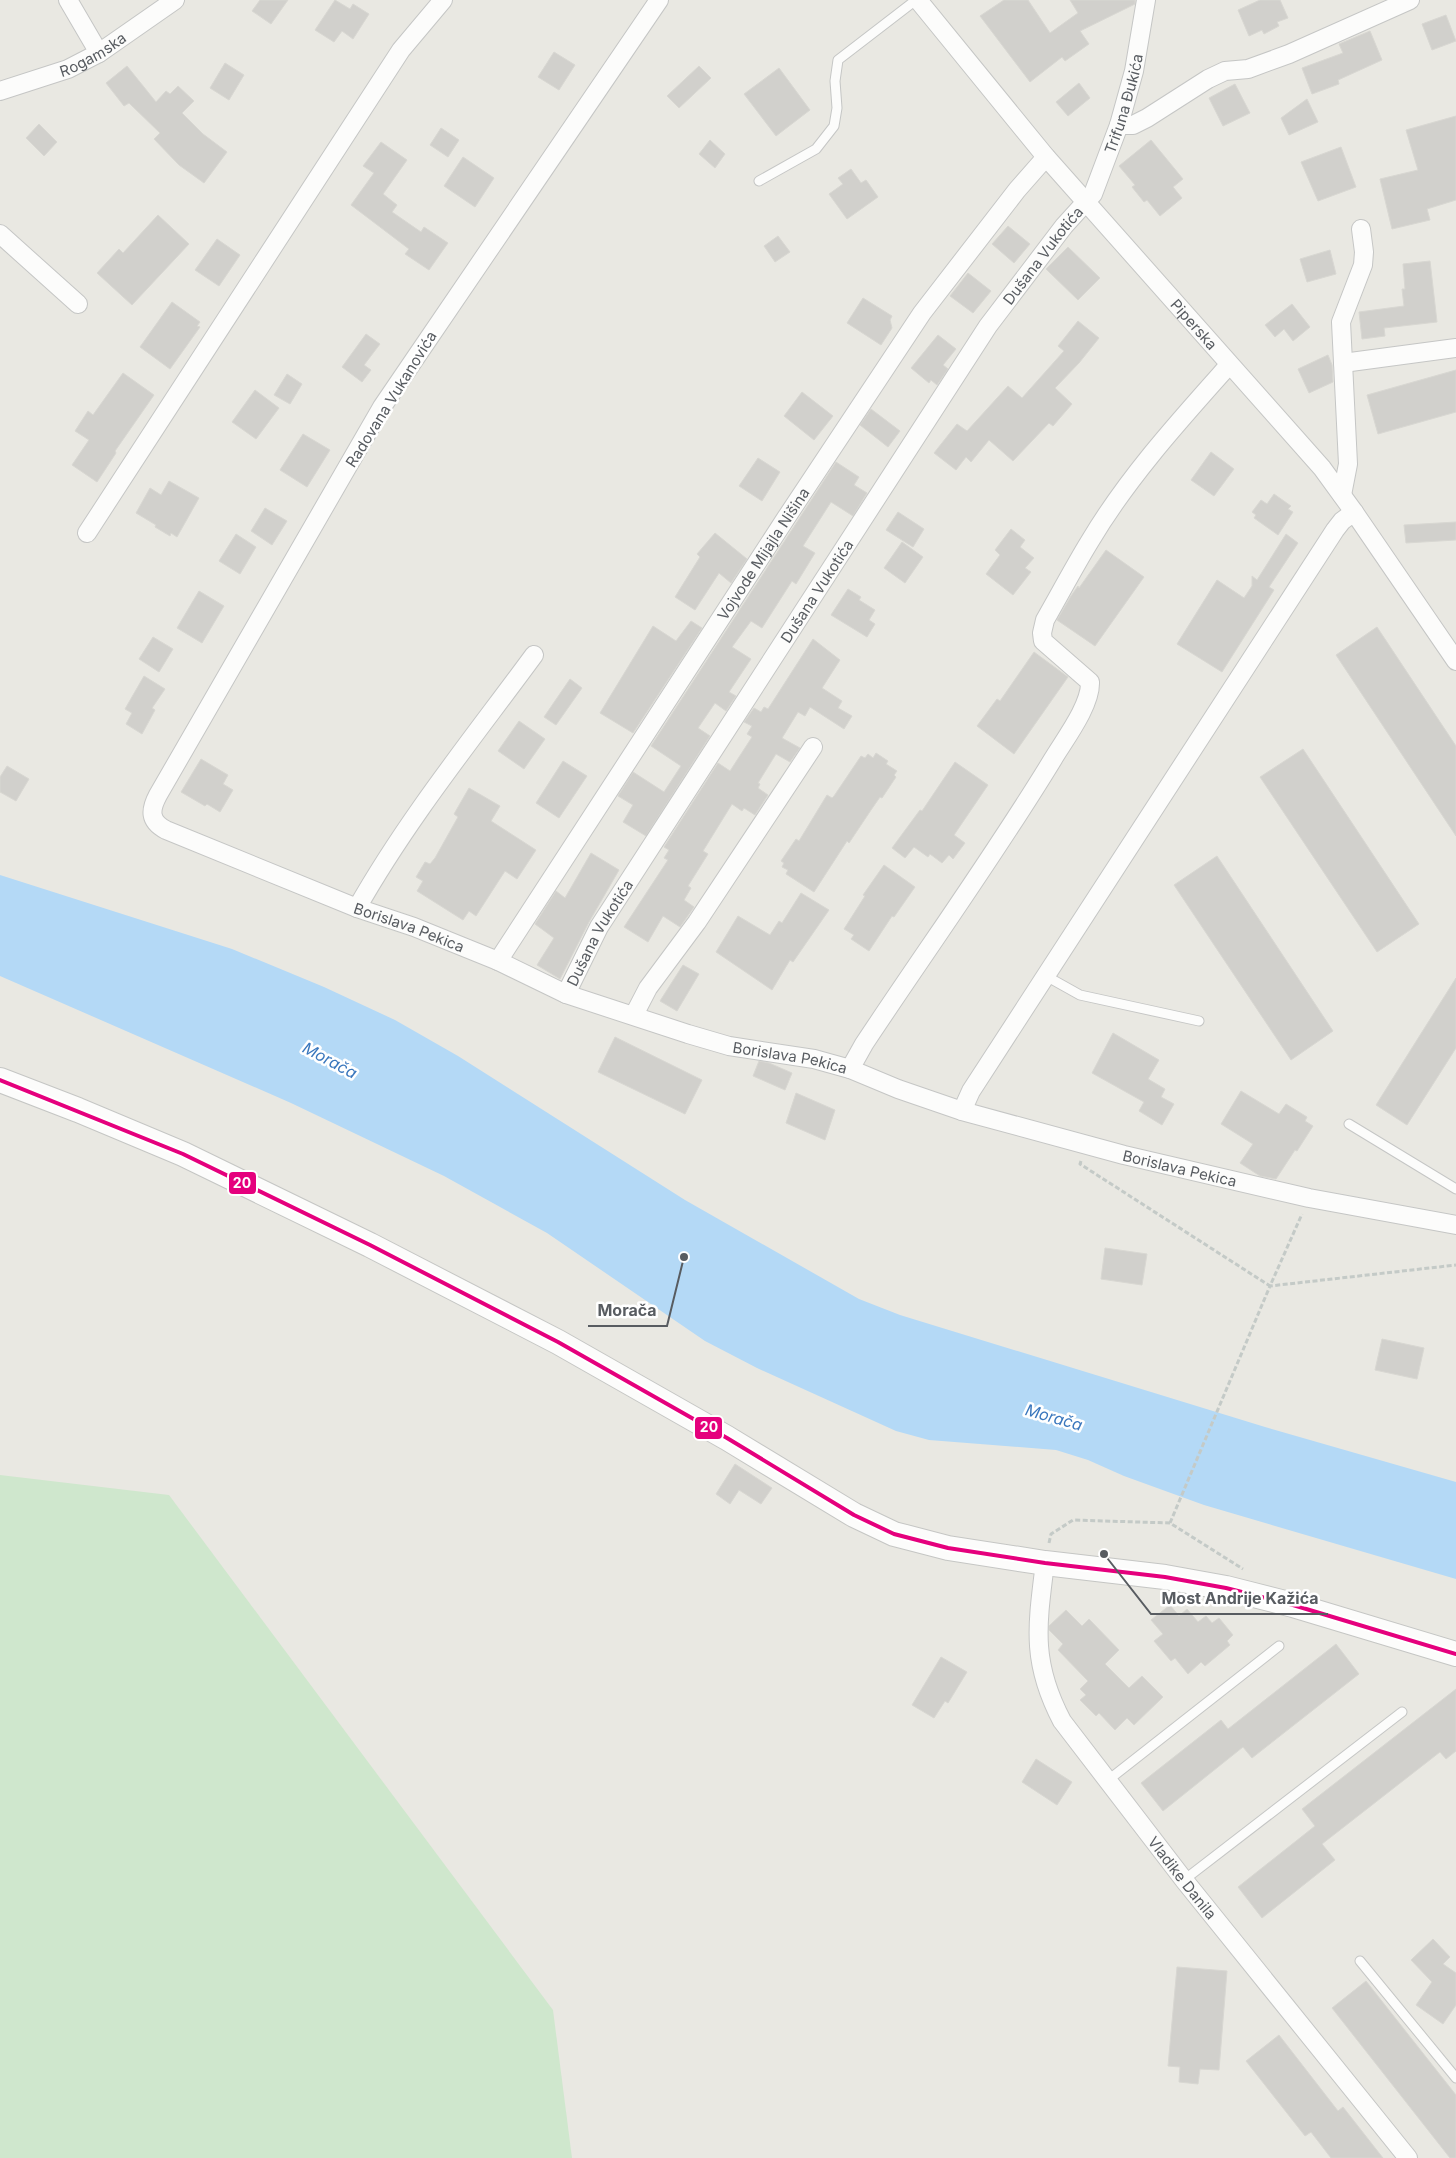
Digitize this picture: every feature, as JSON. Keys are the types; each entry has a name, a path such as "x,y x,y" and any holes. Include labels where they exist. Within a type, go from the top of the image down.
{"main road":[{"path":"0,1080 183,1154 370,1245 558,1342 872,1524 928,1544 1045,1563 1145,1574 1226,1588 1293,1605 1456,1654"}],"street":[{"path":"68,0 98,53"},
{"name":"Rogamska","path":"0,91 68,69 98,53 175,0"},
{"path":"87,533 401,50 443,0"},
{"name":"Radovana Vukanovića","path":"151,815 152,805 158,794 382,407 659,0"},
{"name":"Piperska","path":"917,0 1046,157 1322,468 1456,661"},
{"name":"Trifuna Đukića","path":"1086,202 1098,183 1120,125 1134,72 1146,0"},
{"path":"1120,125 1133,125 1147,118 1208,79 1225,71 1248,69 1289,54 1410,0"},
{"name":"Vojvode Mijajla Nišina","path":"498,961 769,543 922,312 1017,190 1046,157"},
{"name":"Dušana Vukotića","path":"566,994 599,927 988,326 1064,226 1086,202"},
{"path":"1342,495 1348,464 1341,322 1363,265 1364,252 1361,229"},
{"path":"0,234 78,304"},
{"path":"1344,363 1456,348"},
{"path":"850,1070 864,1044 1031,795 1076,722 1087,698 1090,682 1043,641 1042,633 1045,620 1090,540 1125,489 1172,429 1229,365"},
{"path":"962,1111 971,1091 1335,530 1342,521 1354,512"},
{"path":"357,908 385,859 411,820 534,655"},
{"path":"634,1015 648,988 697,922 813,747"},
{"name":"Borislava Pekica","path":"151,815 156,824 166,830 357,908 414,927 498,961 548,987 728,1046 814,1059 850,1070 898,1090 962,1111 1084,1144 1309,1198 1456,1225"},
{"name":"Vladike Danila","path":"1045,1563 1038,1641 1042,1671 1050,1699 1062,1721 1184,1880 1408,2158"}],"lane":[{"path":"759,181 816,149 834,126 837,108 835,81 838,60 917,0"},
{"path":"1046,976 1080,995 1199,1021"},
{"path":"1348,1124 1456,1189"},
{"path":"1107,1782 1279,1646"},
{"path":"1184,1880 1402,1712"},
{"path":"1360,1961 1456,2078"}],"path":[{"path":"1084,1144 1080,1164 1270,1286 1456,1265"},
{"path":"1170,1523 1309,1198"},
{"path":"1045,1563 1051,1534 1072,1520 1170,1523 1250,1573"}],"green space":[{"path":"0,1475 169,1495 553,2010 572,2158 0,2158"}],"water":[{"path":"0,875 232,949 324,987 395,1020 458,1056 685,1200 859,1299 900,1315 1265,1427 1456,1482 1456,1579 1204,1505 1124,1476 1088,1460 1056,1450 929,1440 896,1431 757,1368 705,1341 547,1233 444,1176 291,1103 0,976"}],"building":[{"path":"260,0 288,0 271,24 252,11"},
{"path":"335,0 350,9 353,4 369,14 353,39 342,31 334,42 315,30"},
{"path":"1004,0 1028,0 1050,33 1078,13 1070,0 1135,0 1135,4 1080,31 1089,44 1065,61 1062,57 1030,82 980,16"},
{"path":"1260,0 1280,0 1288,18 1277,22 1279,26 1264,34 1262,30 1249,36 1238,10"},
{"path":"1446,15 1456,41 1432,50 1422,24"},
{"path":"1370,31 1382,60 1338,80 1339,84 1312,94 1302,68 1343,53 1339,44"},
{"path":"554,52 575,65 559,90 538,77"},
{"path":"225,63 244,75 229,100 210,88"},
{"path":"127,66 156,102 166,91 170,94 178,86 194,101 182,113 203,134 227,152 204,183 179,165 154,139 160,133 129,103 124,106 106,83"},
{"path":"699,66 711,78 679,108 667,96"},
{"path":"779,68 810,110 776,136 744,94"},
{"path":"1079,83 1090,98 1068,116 1056,102"},
{"path":"1235,84 1250,113 1223,126 1209,98"},
{"path":"1307,99 1318,122 1289,135 1281,118"},
{"path":"1456,116 1456,200 1427,209 1430,220 1392,229 1380,179 1418,170 1406,130"},
{"path":"39,124 57,142 44,156 26,138"},
{"path":"441,128 459,140 448,157 430,145"},
{"path":"710,140 725,154 715,168 699,154"},
{"path":"1151,140 1183,179 1173,187 1182,198 1160,216 1147,200 1144,202 1132,187 1135,185 1119,166"},
{"path":"381,142 407,160 383,194 397,205 392,212 421,232 424,227 448,243 429,270 405,254 409,249 351,205 374,173 363,166"},
{"path":"1341,147 1356,187 1318,201 1301,162"},
{"path":"463,157 494,178 475,207 444,186"},
{"path":"851,169 861,183 866,180 878,197 847,219 829,194 843,184 838,178"},
{"path":"158,215 189,244 132,305 97,273 119,249 123,253"},
{"path":"1008,226 1030,244 1014,263 992,244"},
{"path":"778,236 790,252 775,262 764,246"},
{"path":"217,239 240,255 219,286 195,270"},
{"path":"1068,247 1100,278 1078,300 1046,269"},
{"path":"1330,250 1336,274 1307,282 1300,259"},
{"path":"1430,261 1437,322 1384,328 1385,336 1362,339 1359,312 1404,306 1402,289 1405,289 1403,264"},
{"path":"968,273 991,291 973,313 950,296"},
{"path":"863,298 892,316 890,320 892,328 881,345 847,323"},
{"path":"172,302 200,322 197,326 200,327 170,369 140,347"},
{"path":"1292,304 1310,327 1293,341 1284,329 1275,337 1265,325"},
{"path":"1078,321 1099,338 1079,363 1055,388 1072,404 1053,426 1049,423 1013,461 989,440 971,462 966,457 956,470 934,453 957,424 967,431 1008,386 1022,398 1064,351 1058,346"},
{"path":"366,334 380,344 364,365 371,370 362,382 342,367"},
{"path":"938,335 956,349 943,365 948,369 937,385 931,380 929,383 911,368"},
{"path":"1328,355 1332,365 1333,382 1309,393 1298,369"},
{"path":"1456,370 1456,412 1378,434 1367,395"},
{"path":"123,373 154,395 115,451 116,453 97,482 72,465 89,440 75,431 88,411 93,415"},
{"path":"287,374 302,384 290,404 274,395"},
{"path":"255,390 279,408 256,439 232,422"},
{"path":"802,392 833,416 814,440 784,416"},
{"path":"871,409 900,431 888,447 860,425"},
{"path":"303,434 330,450 307,487 280,470"},
{"path":"1211,452 1234,469 1214,496 1191,480"},
{"path":"758,458 780,472 762,501 739,486"},
{"path":"836,462 859,477 854,485 867,493 853,516 831,502 803,546 815,553 796,584 792,581 762,628 751,621 732,647 751,659 729,692 736,696 726,711 715,703 698,728 710,736 646,836 623,822 633,805 618,796 633,772 664,792 681,766 651,746"},
{"path":"169,481 199,498 177,537 171,533 170,536 136,513 150,488 161,495"},
{"path":"1274,494 1291,506 1288,509 1293,512 1278,535 1254,518 1256,515 1252,512 1261,500 1267,504"},
{"path":"265,508 287,521 272,545 251,531"},
{"path":"898,512 924,529 913,547 886,530"},
{"path":"1456,522 1456,540 1406,543 1404,525"},
{"path":"1011,529 1025,540 1020,547 1034,558 1025,568 1031,572 1013,595 986,574 1000,555 995,550"},
{"path":"715,533 747,559 731,583 719,573 695,610 675,597 700,557 697,554"},
{"path":"236,534 256,547 240,574 219,561"},
{"path":"1286,534 1298,543 1269,587 1274,590 1222,672 1177,644 1217,580 1244,598 1252,586 1252,576 1257,580"},
{"path":"902,542 923,557 905,583 884,568"},
{"path":"1106,550 1144,577 1095,646 1057,620 1078,586 1079,588"},
{"path":"848,589 861,597 859,600 875,610 869,620 875,624 867,637 831,615"},
{"path":"199,591 224,606 202,643 177,628"},
{"path":"691,621 702,628 633,733 600,713 653,626 676,641"},
{"path":"1377,627 1456,746 1456,836 1336,655"},
{"path":"153,637 173,649 159,672 139,659"},
{"path":"813,639 840,660 822,688 842,701 838,708 852,716 844,729 810,707 805,716 798,712 782,738 800,748 790,762 776,754 758,783 760,784 758,788 768,795 755,815 744,808 742,811 732,804 703,851 708,854 688,886 691,888 684,900 694,907 680,927 663,916 648,942 624,927 668,860 664,858 669,850 664,847 718,763 730,771 752,737 747,734 752,726 744,722 754,708 761,712 764,707 768,709"},
{"path":"1034,652 1068,677 1014,754 977,726 997,699 1000,701"},
{"path":"144,676 165,689 152,708 155,710 142,734 126,724 132,713 125,709"},
{"path":"570,679 582,688 556,725 544,717"},
{"path":"519,721 545,739 524,769 498,751"},
{"path":"1303,749 1419,924 1377,952 1260,777"},
{"path":"876,753 888,761 886,764 897,771 894,775 896,777 849,843 847,841 814,892 786,874 788,870 782,867 784,863 781,861 796,839 799,841 827,795 832,798 834,796 861,756 865,758 868,754 873,758"},
{"path":"201,759 228,775 223,784 233,790 220,812 207,804 205,806 181,792"},
{"path":"563,761 587,776 559,818 536,803"},
{"path":"955,762 988,785 954,835 965,843 953,859 949,855 942,863 930,854 928,857 914,847 905,858 892,848 920,810 922,811"},
{"path":"7,766 29,779 16,801 0,792 0,777"},
{"path":"469,788 500,806 491,821 536,850 517,879 505,871 476,916 469,911 463,920 417,891 423,881 416,877 425,862 430,864 435,858 458,817 454,814"},
{"path":"591,853 619,870 589,922 560,979 537,965 554,938 535,924 556,891 565,898"},
{"path":"1217,856 1333,1031 1291,1060 1174,885"},
{"path":"884,865 915,887 894,917 892,916 869,951 851,939 854,935 844,929 865,896 863,895"},
{"path":"801,893 829,910 793,962 790,960 772,990 716,952 738,916 770,935 779,921 782,923"},
{"path":"683,965 699,974 677,1011 660,1001"},
{"path":"1456,978 1456,1048 1407,1125 1376,1105"},
{"path":"1113,1033 1159,1060 1148,1079 1165,1089 1161,1097 1174,1104 1162,1125 1139,1111 1144,1102 1092,1073"},
{"path":"615,1037 702,1080 685,1114 598,1072"},
{"path":"759,1061 769,1063 792,1073 785,1090 753,1076"},
{"path":"1241,1091 1279,1114 1286,1104 1307,1117 1305,1121 1313,1126 1276,1179 1260,1176 1240,1163 1253,1144 1221,1124"},
{"path":"796,1093 835,1110 825,1140 786,1123"},
{"path":"1105,1248 1147,1254 1142,1285 1101,1279"},
{"path":"1382,1339 1424,1348 1417,1379 1375,1370"},
{"path":"735,1464 772,1488 761,1504 739,1490 730,1504 716,1494"},
{"path":"1170,1605 1179,1616 1187,1609 1198,1622 1206,1616 1212,1623 1219,1618 1233,1635 1227,1641 1230,1645 1205,1666 1201,1662 1188,1674 1175,1658 1171,1661 1154,1641 1163,1634 1151,1620"},
{"path":"1066,1610 1082,1626 1089,1619 1119,1650 1105,1664 1129,1688 1142,1676 1163,1697 1134,1725 1127,1718 1115,1730 1099,1713 1096,1716 1080,1700 1086,1695 1080,1689 1088,1681 1058,1650 1063,1644 1049,1630 1049,1626"},
{"path":"1336,1644 1359,1674 1252,1758 1243,1747 1163,1811 1141,1783 1221,1720 1228,1729"},
{"path":"941,1657 967,1672 948,1703 945,1701 934,1718 912,1705"},
{"path":"1456,1689 1456,1751 1446,1759 1440,1752 1322,1844 1335,1860 1262,1918 1238,1887 1315,1826 1302,1809"},
{"path":"1036,1759 1072,1782 1057,1805 1022,1782"},
{"path":"1433,1939 1450,1957 1443,1964 1456,1973 1456,2005 1443,2024 1416,2005 1432,1982 1411,1960"},
{"path":"1177,1967 1227,1971 1219,2070 1200,2069 1198,2084 1179,2082 1180,2067 1168,2066"},
{"path":"1366,1981 1456,2095 1456,2158 1450,2158 1332,2008"},
{"path":"1279,2035 1338,2111 1343,2107 1383,2158 1331,2158 1311,2132 1305,2136 1246,2061"}],"transit line":[{"name":"20","path":"0,1080 183,1154 370,1245 558,1342 727,1438 854,1515 894,1534 948,1548 1045,1563 1165,1577 1226,1588 1293,1605 1456,1654"}],"place":[{"name":"Morača","path":"684,1257"},
{"name":"Most Andrije Kažića","path":"1104,1554"}]}
